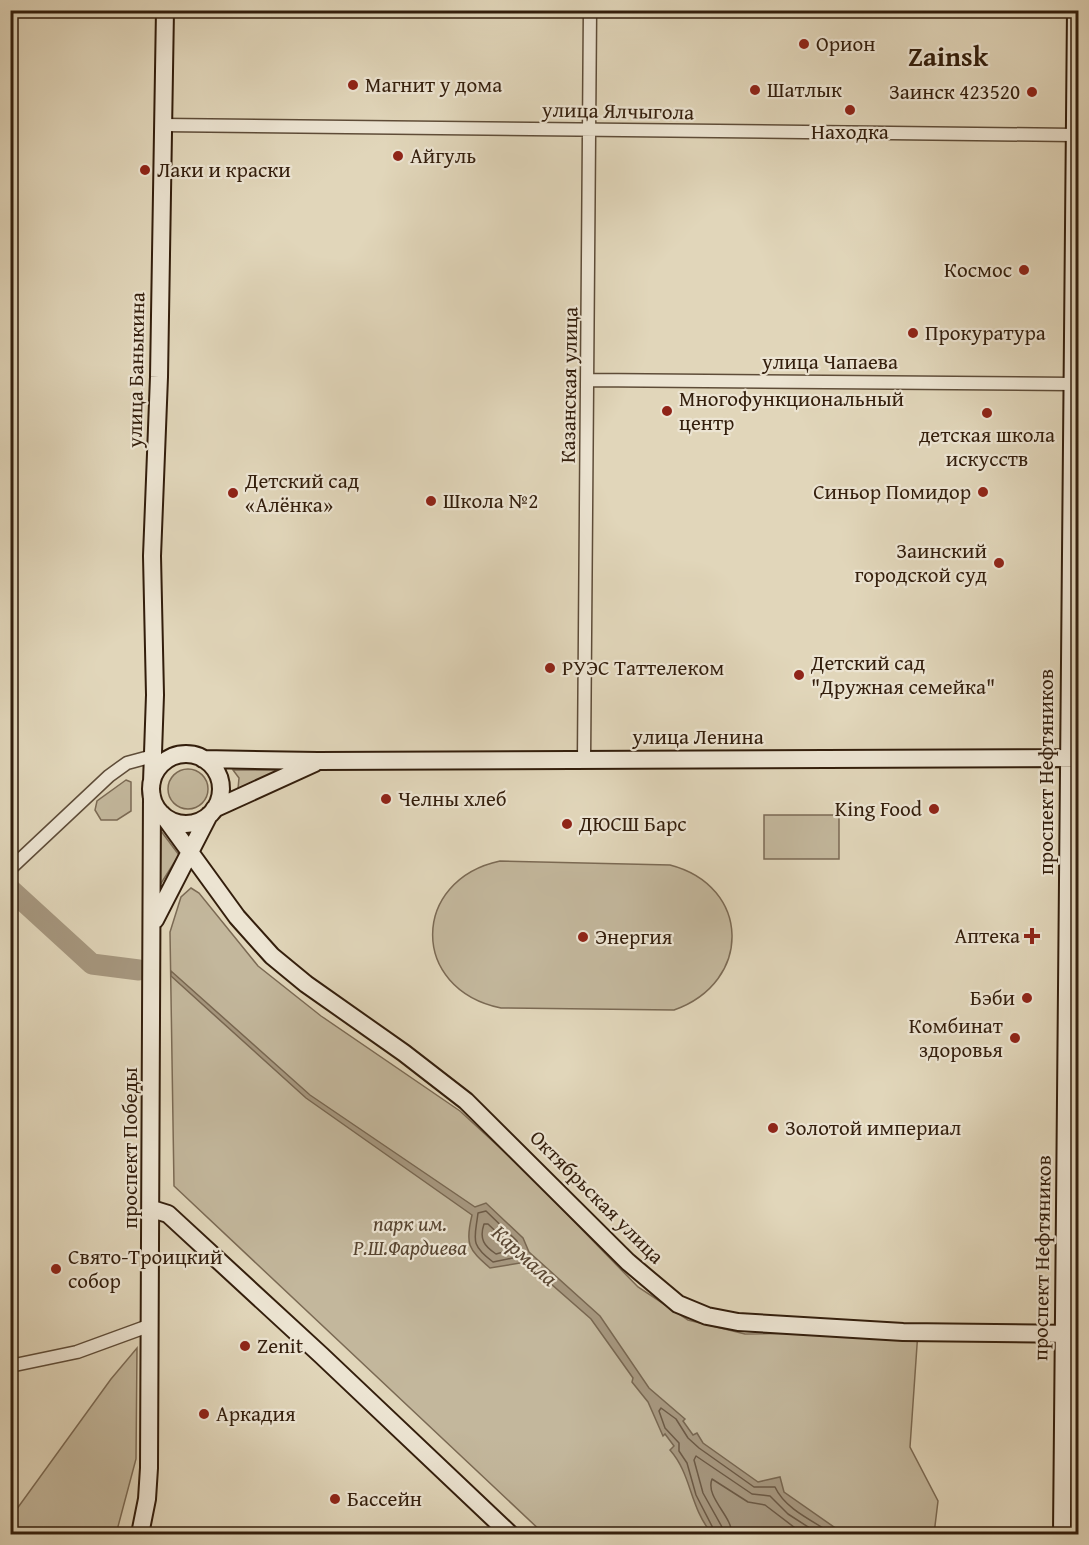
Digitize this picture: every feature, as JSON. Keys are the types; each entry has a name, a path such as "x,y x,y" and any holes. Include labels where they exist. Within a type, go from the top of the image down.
{"main road":[{"name":"улица Баныкина","path":"153,756 152,556 159,366 165,10"},
{"name":"проспект Нефтяников","path":"1062,1534 1071,1334 1074,758 1071,384 1075,254 1073,135 1076,10"},
{"path":"154,730 176,756"},
{"path":"153,923 188,852 212,812 220,796 220,782 214,768 204,759 190,754 176,756 158,768 152,789 163,814 176,822 190,823 212,812 318,761"},
{"name":"проспект Победы","path":"140,1534 147,1499 149,1468 153,756"},
{"name":"улица Ленина","path":"204,759 318,761 1074,758"},
{"name":"Октябрьская улица","path":"163,814 188,852 237,917 272,956 337,1007 404,1053 466,1101 628,1262 678,1304 707,1316 738,1322 903,1332 1071,1334"},
{"path":"152,1209 168,1214 510,1534"}],"street":[{"name":"Казанская улица","path":"584,760 591,10"},
{"name":"улица Ялчыгола","path":"163,126 1073,135"},
{"name":"улица Чапаева","path":"588,380 1071,384"},
{"path":"10,869 109,776 127,763 153,756"},
{"path":"10,1366 77,1352 143,1326 151,1325"}],"green space":[{"path":"188,769 196,770 202,775 207,781 207,797 202,803 196,808 188,809 180,808 174,803 169,797 168,789 169,781 174,775 180,770"},
{"path":"233,770 280,770 238,789 239,778"},
{"path":"126,780 131,782 131,811 117,820 101,820 95,810 97,801"},
{"path":"764,815 839,815 839,859 764,859"},
{"path":"161,831 179,855 160,885"},
{"name":"Энергия","path":"500,861 670,865 697,876 716,893 728,913 732,935 729,957 718,978 700,997 674,1010 501,1008 471,997 450,980 437,958 433,934 437,911 450,889 471,872"},
{"name":"парк им. Р.Ш.Фардиева","path":"191,888 199,893 258,966 321,1016 460,1111 522,1168 638,1287 688,1320 745,1334 918,1331 910,1447 938,1501 934,1534 544,1534 174,1186 170,932 181,897"},
{"path":"137,1348 136,1459 116,1534 11,1534 11,1517 111,1379"}],"water":[{"path":"171,971 310,1095 475,1207 486,1203 523,1238 529,1252 600,1316 649,1388 685,1419 683,1421 693,1435 697,1433 703,1443 758,1482 780,1477 784,1492 844,1534 712,1534 699,1513 683,1470 670,1450 674,1446 665,1434 663,1436 648,1402 632,1382 633,1378 591,1319 526,1262 490,1268 477,1256 470,1245 472,1215 306,1098 171,976"}],"waterway":[{"name":"Кармала","path":"10,889 92,964 139,970"}],"place":[{"name":"Орион","path":"804,44"},
{"name":"Магнит у дома","path":"353,85"},
{"name":"Шатлык","path":"755,90"},
{"name":"Заинск 423520","path":"1032,92"},
{"name":"Находка","path":"850,110"},
{"name":"Айгуль","path":"398,156"},
{"name":"Лаки и краски","path":"145,170"},
{"name":"Космос","path":"1024,270"},
{"name":"Прокуратура","path":"913,333"},
{"name":"Многофункциональный центр","path":"667,411"},
{"name":"детская школа искусств","path":"987,413"},
{"name":"Синьор Помидор","path":"983,492"},
{"name":"Детский сад «Алёнка»","path":"233,493"},
{"name":"Школа №2","path":"431,501"},
{"name":"Заинский городской суд","path":"999,563"},
{"name":"РУЭС Таттелеком","path":"550,668"},
{"name":"Детский сад \"Дружная семейка\"","path":"799,675"},
{"name":"Челны хлеб","path":"386,799"},
{"name":"King Food","path":"934,809"},
{"name":"ДЮСШ Барс","path":"567,824"},
{"name":"Аптека","path":"1032,936"},
{"name":"Энергия","path":"583,937"},
{"name":"Бэби","path":"1027,998"},
{"name":"Комбинат здоровья","path":"1015,1038"},
{"name":"Золотой империал","path":"773,1128"},
{"name":"Свято-Троицкий собор","path":"56,1269"},
{"name":"Zenit","path":"245,1346"},
{"name":"Аркадия","path":"204,1414"},
{"name":"Бассейн","path":"335,1499"}],"district":[{"name":"Zainsk","path":"948,57"}]}
